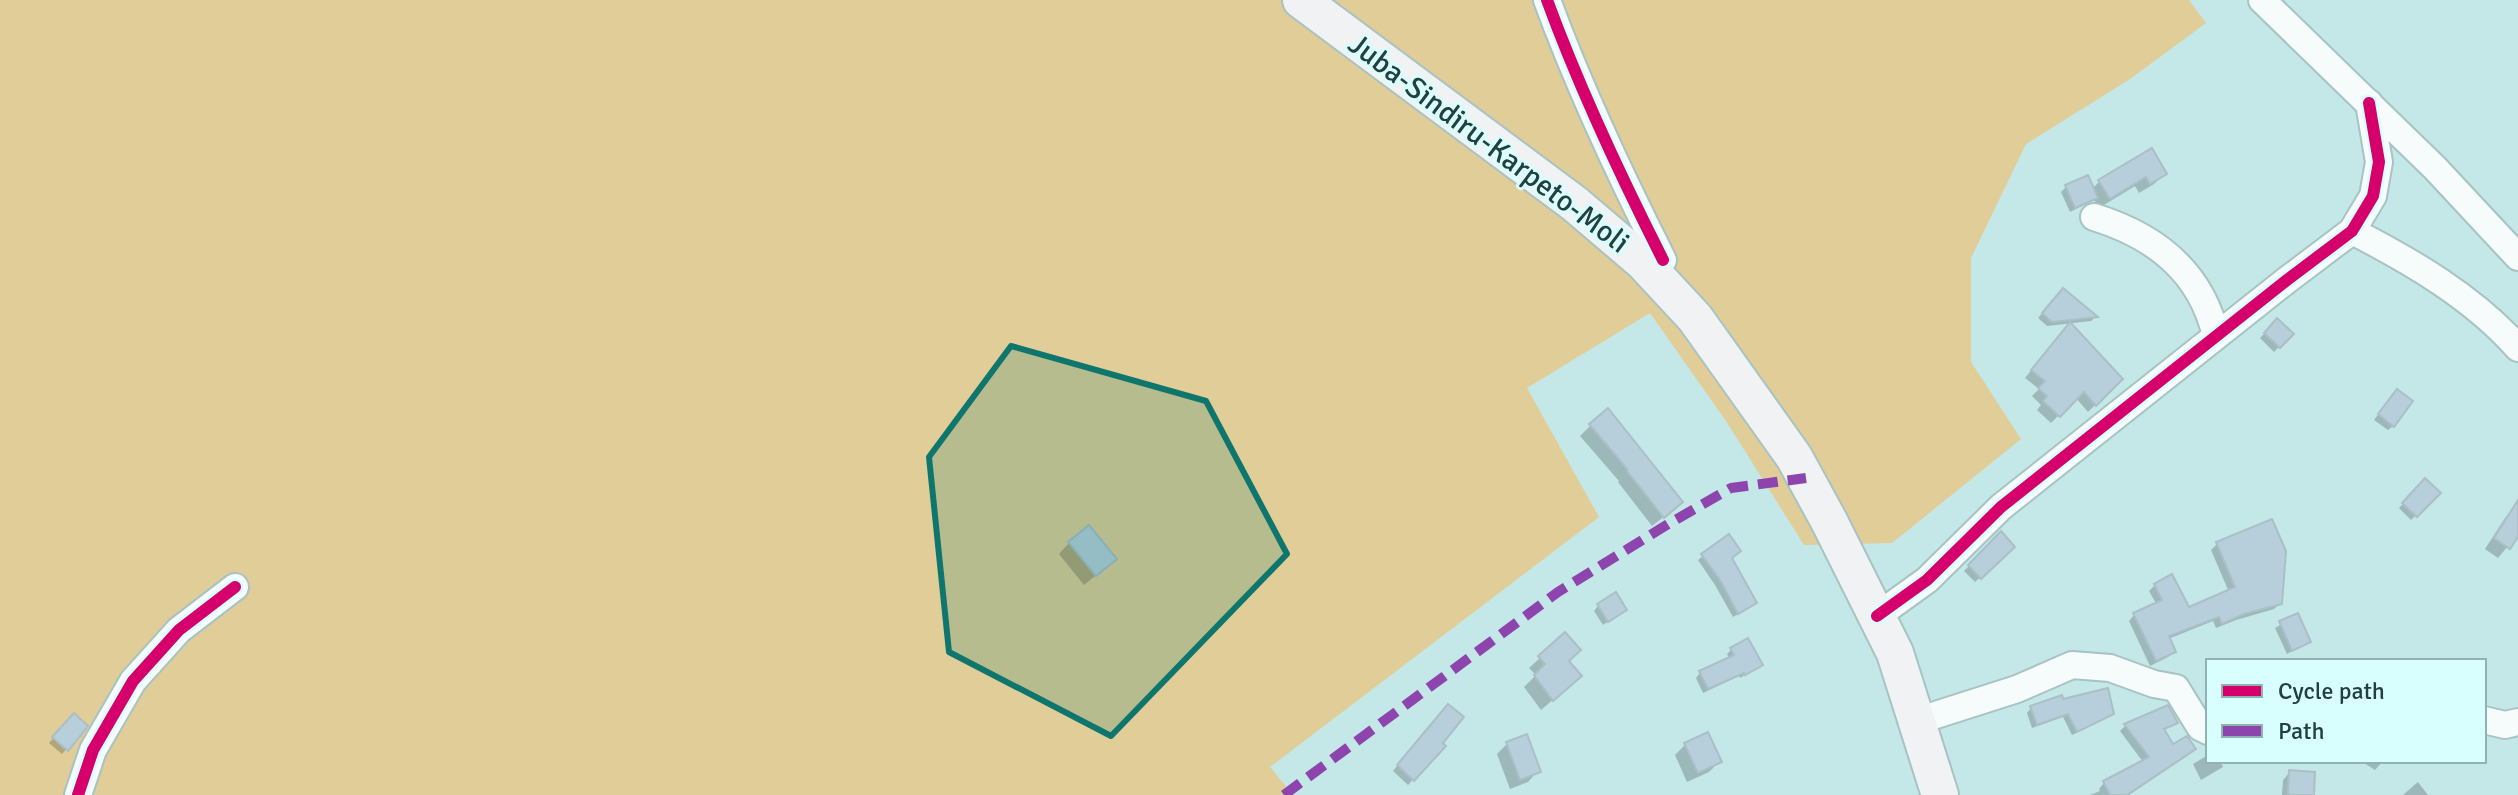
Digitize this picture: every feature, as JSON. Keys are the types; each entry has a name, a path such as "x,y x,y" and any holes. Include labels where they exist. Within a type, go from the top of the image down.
{"main road":[{"name":"Juba-Sindiru-Karpeto-Moli","path":"1301,0 1575,204 1643,262 1695,318 1794,457 1829,521 1895,653 1940,795"}],"street":[{"path":"1547,0 1612,158 1663,260"},
{"path":"2262,0 2435,168 2518,257"},
{"path":"1877,616 1927,580 2001,507 2352,231 2373,196 2379,162 2369,103"},
{"path":"2094,217 2136,232 2168,254 2210,312 2216,336"},
{"path":"2352,231 2390,250 2471,305 2495,322 2518,348"},
{"path":"78,795 93,750 133,681 179,630 235,587"},
{"path":"1917,721 2017,689 2072,665 2110,668 2154,684 2176,688 2200,727 2206,730"},
{"path":"2486,720 2505,725 2518,722"}],"highlighted area":[{"path":"1011,346 1206,401 1287,554 1111,736 949,652 929,457"}],"shaded area":[{"path":"0,0 2189,0 2206,23 2130,79 2026,144 1971,258 1971,362 2021,439 1892,543 1804,545 1726,421 1650,313 1527,388 1599,517 1270,767 1293,795 0,795"}],"building":[{"path":"2152,148 2167,174 2150,184 2146,177 2110,199 2098,180"},
{"path":"2088,175 2098,198 2075,208 2065,185"},
{"path":"2063,288 2098,317 2052,322 2042,313"},
{"path":"2277,318 2294,334 2280,348 2264,333"},
{"path":"2070,322 2123,379 2096,406 2084,392 2060,417 2043,401 2047,396 2038,388 2045,381 2031,370"},
{"path":"2397,389 2413,401 2394,427 2378,414"},
{"path":"1608,408 1683,502 1664,518 1589,424"},
{"path":"2425,478 2441,493 2417,517 2402,503"},
{"path":"2518,500 2518,537 2510,549 2494,538"},
{"path":"2272,519 2286,551 2282,604 2244,614 2222,624 2219,617 2169,636 2176,652 2156,661 2133,613 2162,600 2154,584 2172,574 2189,607 2235,587 2216,542"},
{"path":"1089,525 1117,559 1096,576 1068,542"},
{"path":"2001,531 2015,547 1981,579 1968,565"},
{"path":"1729,534 1741,551 1732,558 1757,603 1738,614 1720,580 1701,554"},
{"path":"1616,592 1627,610 1608,622 1597,604"},
{"path":"2298,613 2311,642 2292,651 2279,621"},
{"path":"1565,632 1581,650 1569,661 1582,676 1553,701 1534,675 1545,664 1538,656"},
{"path":"1748,638 1763,665 1708,689 1699,671 1734,655 1730,648"},
{"path":"2108,688 2114,714 2077,732 2068,714 2037,725 2030,706 2062,695 2063,699"},
{"path":"1448,704 1464,717 1443,743 1446,746 1414,781 1397,765"},
{"path":"2168,705 2178,723 2164,729 2173,744 2187,736 2196,749 2127,795 2110,795 2103,781 2149,757 2124,724"},
{"path":"74,713 88,726 68,751 52,737"},
{"path":"1708,732 1722,762 1698,773 1684,743"},
{"path":"1527,734 1541,772 1520,780 1506,742"},
{"path":"2289,770 2315,772 2314,795 2288,795"}],"marked path":[{"path":"1284,795 1558,592 1670,523 1731,488 1806,478"}],"cycle path":[{"path":"1547,0 1601,132 1663,260"},
{"path":"1877,616 1927,580 2001,507 2352,231 2373,196 2379,162 2369,103"},
{"path":"78,795 93,750 133,681 179,630 235,587"}]}
